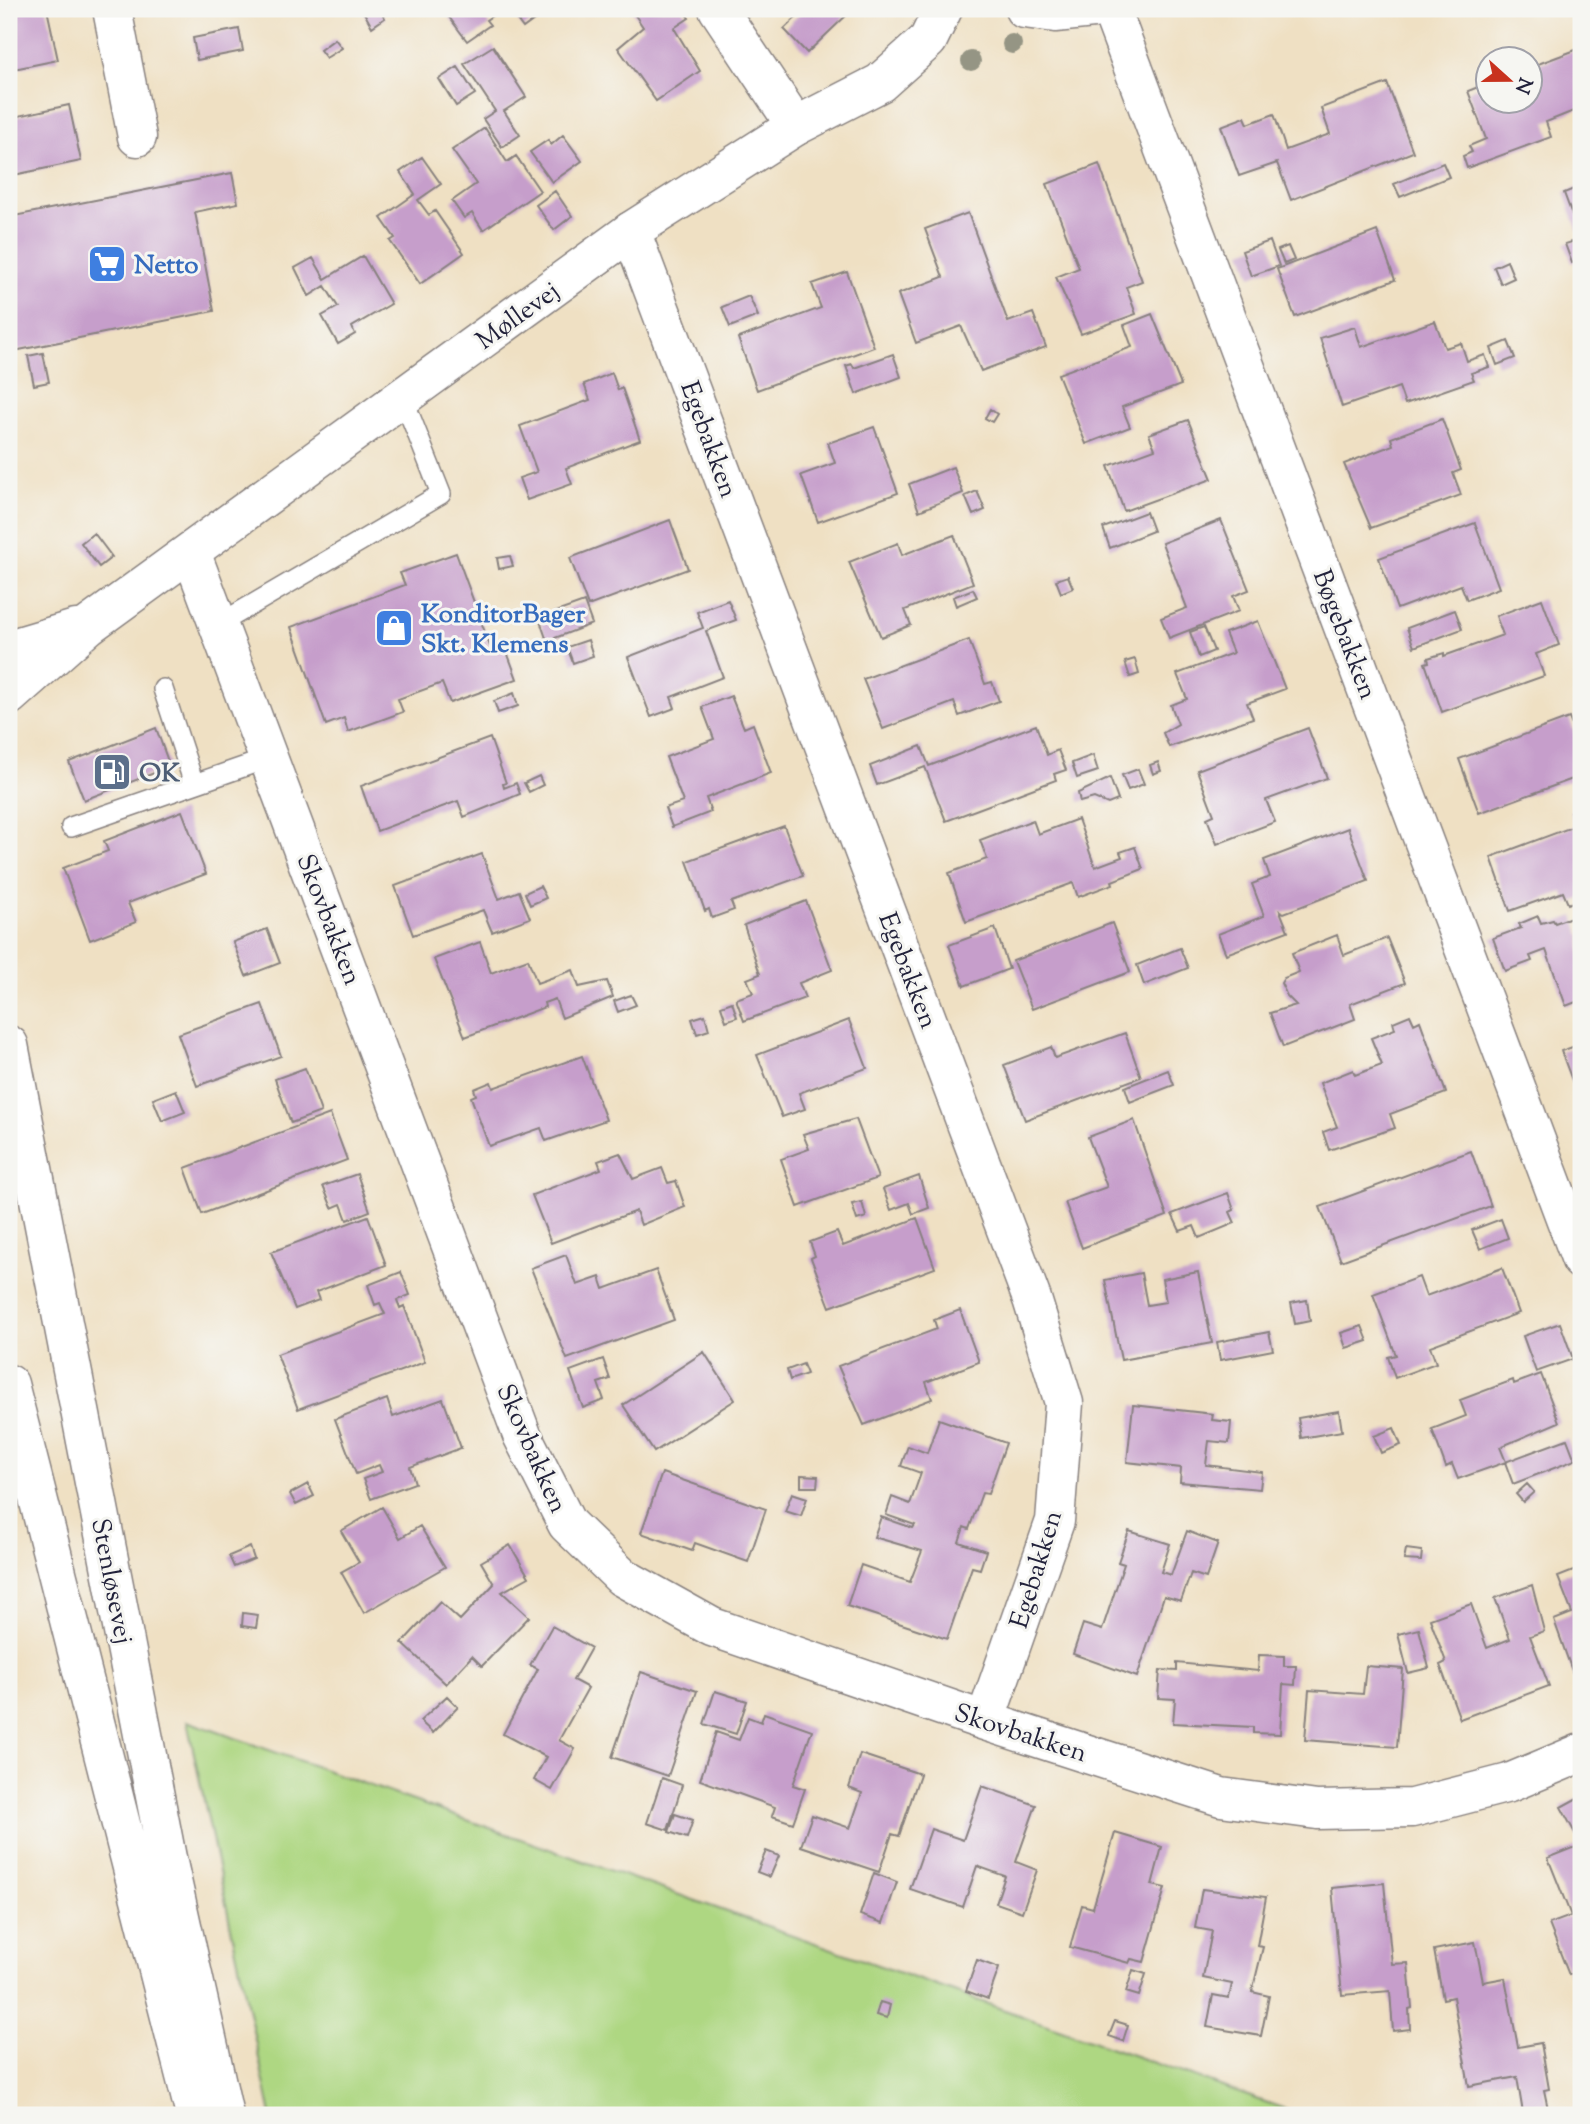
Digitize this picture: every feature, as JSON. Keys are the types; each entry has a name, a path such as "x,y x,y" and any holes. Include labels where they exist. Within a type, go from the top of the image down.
{"street":[{"path":"112,9 137,137"},
{"path":"718,9 796,126"},
{"name":"Møllevej","path":"9,696 88,626 631,231 796,126 880,83 928,40 943,9"},
{"path":"1024,9 1055,13 1093,9"},
{"name":"Bøgebakken","path":"1111,9 1581,1260"},
{"name":"Egebakken","path":"631,231 1032,1300 1064,1403 1055,1521 985,1721"},
{"name":"Skovbakken","path":"191,552 522,1435 568,1524 622,1577 712,1627 985,1721 1221,1797 1317,1810 1412,1808 1509,1783 1581,1752"},
{"name":"Møllevej","path":"9,649 88,626"},
{"name":"Stenløsevej","path":"9,1045 167,1858 224,2115"},
{"name":"Stenløsevej","path":"9,1384 195,2115"}],"lane":[{"path":"219,625 441,494 403,398"},
{"path":"163,688 194,784"},
{"path":"71,827 269,758"}],"green space":[{"path":"187,1721 1302,2115 271,2115"}],"building":[{"path":"9,9 47,9 58,60 9,70"},
{"path":"362,9 379,9 385,18 372,27"},
{"path":"443,9 502,9 486,20 490,25 467,41"},
{"path":"509,9 549,9 523,28"},
{"path":"631,9 682,9 689,18 674,28 700,71 656,101 618,48 643,27"},
{"path":"805,9 851,11 807,53 784,29"},
{"path":"239,29 243,51 197,60 193,38"},
{"path":"335,39 342,48 326,58 320,50"},
{"path":"493,46 526,97 504,111 520,135 502,147 483,119 495,111 464,64"},
{"path":"1581,48 1581,108 1546,122 1551,137 1467,168 1463,156 1472,152 1469,146 1486,139 1477,116 1544,116 1544,62"},
{"path":"458,67 475,94 456,106 439,79"},
{"path":"1387,83 1413,152 1291,200 1277,163 1239,176 1221,126 1245,117 1248,124 1274,114 1286,150 1330,134 1321,108"},
{"path":"1474,89 1474,107 1468,91"},
{"path":"69,105 81,161 9,176 9,118"},
{"path":"485,128 507,162 516,156 540,191 483,230 472,213 464,218 452,201 476,184 452,150"},
{"path":"563,135 582,161 552,182 530,152 548,140 551,145"},
{"path":"422,157 441,184 418,200 429,215 435,211 464,253 420,284 390,241 395,238 381,218 415,194 400,172"},
{"path":"1443,163 1449,177 1400,197 1394,184"},
{"path":"1099,164 1142,281 1126,287 1136,314 1081,334 1056,277 1079,268 1047,184"},
{"name":"Netto","path":"232,173 238,203 195,212 214,311 9,352 9,217"},
{"path":"1581,186 1581,239 1564,193"},
{"path":"555,191 572,216 554,230 536,205"},
{"path":"968,213 1008,322 1033,313 1046,347 981,371 961,326 916,343 898,294 943,277 925,229"},
{"path":"1377,231 1395,280 1295,317 1277,269"},
{"path":"1581,239 1581,260 1572,263 1565,244"},
{"path":"1270,241 1279,266 1251,276 1242,251"},
{"path":"1288,246 1294,260 1284,264 1278,250"},
{"path":"363,256 391,304 352,327 355,334 338,344 322,316 338,307 325,286 309,296 295,268 313,258 325,279"},
{"path":"1507,261 1514,278 1501,284 1494,267"},
{"path":"847,272 874,347 757,390 738,338 821,308 812,284"},
{"path":"749,296 758,316 730,327 722,307"},
{"path":"1152,314 1181,385 1122,407 1130,427 1086,444 1058,374 1132,347 1124,325"},
{"path":"1435,321 1445,348 1461,343 1467,361 1485,355 1489,367 1471,373 1474,380 1405,404 1399,387 1342,407 1320,338 1355,327 1361,347"},
{"path":"1508,341 1515,358 1497,365 1491,348"},
{"path":"43,353 49,382 34,385 28,356"},
{"path":"893,354 901,377 856,394 846,366 852,364 854,368"},
{"path":"612,373 618,390 622,388 640,440 566,468 572,484 527,500 519,478 537,472 520,426 590,400 584,384"},
{"path":"990,409 997,414 992,422 985,418"},
{"path":"1442,419 1461,470 1453,473 1461,495 1371,528 1344,464 1393,445 1391,438"},
{"path":"1188,420 1212,479 1124,511 1108,466 1155,449 1149,434"},
{"path":"874,427 898,493 818,522 801,475 835,463 828,443"},
{"path":"953,467 963,493 919,511 909,484"},
{"path":"977,491 985,510 973,515 965,496"},
{"path":"1146,512 1153,531 1110,548 1103,528"},
{"path":"670,520 688,569 588,606 570,558"},
{"path":"1221,520 1249,590 1233,596 1239,611 1169,638 1161,618 1187,608 1162,543"},
{"path":"1475,523 1499,588 1467,600 1461,585 1397,609 1379,558"},
{"path":"94,533 112,557 99,567 81,543"},
{"path":"954,535 973,583 905,610 911,625 881,637 849,562 898,543 902,555"},
{"path":"456,553 490,646 503,641 517,679 450,703 442,683 398,699 403,712 348,732 344,718 326,725 291,627 405,585 400,573"},
{"path":"510,556 513,566 499,569 497,558"},
{"path":"1068,576 1073,588 1061,593 1056,580"},
{"path":"973,589 977,597 956,606 953,597"},
{"path":"1542,599 1559,645 1536,654 1544,676 1442,712 1425,663 1429,662 1428,658 1444,653 1444,656 1503,635 1496,616"},
{"path":"728,600 736,620 706,631 723,677 671,697 675,708 651,717 628,657 703,628 697,612"},
{"path":"584,602 592,624 547,641 539,618"},
{"path":"1455,610 1462,629 1414,647 1407,628"},
{"path":"1258,621 1285,689 1247,703 1253,718 1169,747 1163,733 1178,724 1171,705 1187,699 1177,674 1233,653 1225,633"},
{"path":"1204,627 1214,651 1199,657 1190,632"},
{"path":"588,640 593,656 573,663 567,647"},
{"path":"969,640 985,684 992,682 999,701 959,716 954,702 883,729 863,679"},
{"path":"1135,659 1139,674 1130,677 1125,662"},
{"path":"514,693 518,706 498,713 494,701"},
{"path":"731,696 744,728 753,724 771,773 706,798 711,812 672,827 665,808 683,802 666,757 714,739 702,707"},
{"path":"1569,718 1581,749 1581,776 1479,813 1459,759"},
{"path":"1036,725 1047,755 1058,750 1066,770 1054,774 1056,780 946,821 925,767 877,785 870,766 921,746 929,766"},
{"path":"156,728 170,767 84,800 69,762"},
{"path":"1308,728 1327,778 1266,800 1275,822 1217,844 1207,818 1214,815 1197,770"},
{"path":"490,738 506,783 503,784 504,788 516,783 520,794 464,817 458,801 377,831 361,786"},
{"path":"1093,755 1098,771 1077,778 1072,763"},
{"path":"1158,762 1161,771 1153,774 1150,765"},
{"path":"1138,769 1144,784 1128,790 1122,775"},
{"path":"539,776 543,785 529,792 524,783"},
{"path":"1110,778 1118,800 1108,804 1094,798 1080,802 1078,793"},
{"path":"1581,808 1581,899 1568,904 1563,892 1510,911 1491,857 1575,826 1571,812"},
{"path":"182,811 206,874 128,903 136,922 90,940 63,868 108,851 104,841"},
{"path":"1078,819 1095,867 1122,857 1120,852 1135,847 1143,869 1078,897 1073,883 966,922 949,873 987,859 980,840 1033,820 1038,834"},
{"path":"784,826 803,876 731,902 734,910 712,918 709,909 705,911 687,861"},
{"path":"1348,828 1368,881 1284,913 1280,911 1288,931 1226,954 1218,934 1264,916 1252,884 1270,877 1264,860"},
{"path":"482,854 499,899 519,891 530,918 492,932 483,910 413,935 395,886"},
{"path":"540,886 546,898 530,905 525,893"},
{"path":"806,901 832,970 799,983 805,998 744,1021 736,999 753,993 747,979 760,974 744,925"},
{"path":"1538,916 1541,923 1553,920 1555,923 1574,916 1581,936 1581,1000 1566,1006 1546,950 1530,956 1532,961 1505,971 1493,938 1521,928 1519,924"},
{"path":"1112,923 1130,972 1032,1009 1013,961"},
{"path":"995,928 1009,969 964,986 949,945"},
{"path":"267,929 280,963 246,976 233,942"},
{"path":"1337,935 1344,955 1387,938 1405,983 1350,1004 1355,1019 1283,1047 1270,1013 1296,1005 1287,996 1281,983 1284,978 1299,972 1292,953"},
{"path":"480,942 491,973 528,959 537,983 573,970 579,987 607,981 613,997 562,1018 555,999 544,1003 545,1007 465,1037 434,959"},
{"path":"1180,948 1188,968 1144,985 1137,965"},
{"path":"631,995 636,1005 618,1012 614,1001"},
{"path":"732,1002 737,1017 726,1021 721,1006"},
{"path":"262,1004 281,1056 197,1086 178,1034"},
{"path":"705,1015 709,1030 697,1034 692,1019"},
{"path":"1410,1015 1414,1024 1420,1021 1446,1093 1390,1114 1395,1128 1329,1150 1323,1132 1337,1127 1320,1083 1353,1070 1355,1075 1382,1065 1371,1038 1395,1029 1393,1022"},
{"path":"849,1020 867,1068 799,1093 805,1109 782,1117 757,1055"},
{"path":"1125,1033 1141,1077 1025,1120 1004,1065 1051,1047 1055,1058"},
{"path":"1581,1044 1581,1095 1578,1096 1561,1051"},
{"path":"582,1056 606,1120 546,1141 541,1128 489,1146 471,1097 476,1095 474,1089 491,1082 493,1088"},
{"path":"305,1068 321,1112 291,1123 275,1079"},
{"path":"1168,1070 1174,1085 1130,1102 1125,1087"},
{"path":"176,1090 185,1112 162,1121 153,1099"},
{"path":"330,1114 347,1160 202,1214 185,1168"},
{"path":"856,1119 878,1178 798,1207 781,1159 809,1149 803,1134"},
{"path":"1134,1120 1167,1216 1082,1248 1065,1202 1107,1187 1088,1137"},
{"path":"1471,1151 1491,1206 1341,1261 1320,1207"},
{"path":"620,1153 633,1179 662,1168 668,1183 676,1181 685,1207 641,1225 636,1211 551,1243 532,1195 601,1169 598,1161"},
{"path":"357,1174 370,1211 347,1220 341,1204 332,1208 323,1186"},
{"path":"919,1176 929,1208 913,1214 909,1203 891,1210 883,1189"},
{"path":"1228,1193 1234,1210 1230,1212 1235,1223 1199,1238 1194,1226 1180,1231 1172,1214"},
{"path":"862,1202 866,1217 857,1220 852,1204"},
{"path":"368,1216 386,1265 316,1292 319,1300 295,1309 271,1252"},
{"path":"917,1218 935,1268 830,1307 811,1258 815,1256 810,1242 837,1232 843,1246"},
{"path":"1501,1219 1508,1238 1480,1249 1472,1230"},
{"path":"566,1255 577,1285 600,1277 604,1289 656,1270 674,1320 567,1359 531,1268"},
{"path":"1502,1268 1519,1313 1430,1346 1436,1363 1395,1378 1388,1357 1396,1355 1373,1294 1419,1277 1426,1296"},
{"path":"401,1272 410,1295 397,1300 400,1308 404,1306 425,1362 298,1409 277,1354 385,1314 380,1303 375,1305 368,1285"},
{"path":"1198,1272 1212,1343 1121,1360 1105,1280 1141,1273 1147,1305 1166,1302 1162,1279"},
{"path":"1307,1300 1310,1321 1295,1324 1291,1303"},
{"path":"960,1310 979,1362 926,1382 932,1399 864,1425 838,1366 937,1329 934,1320"},
{"path":"1560,1323 1573,1359 1536,1372 1523,1336"},
{"path":"1362,1326 1368,1341 1346,1348 1341,1333"},
{"path":"1269,1332 1273,1350 1220,1360 1217,1342"},
{"path":"704,1352 735,1400 654,1452 623,1405"},
{"path":"603,1359 610,1379 598,1383 604,1400 583,1408 570,1371"},
{"path":"803,1364 807,1374 790,1380 787,1370"},
{"path":"1541,1374 1559,1422 1500,1447 1506,1462 1458,1479 1452,1464 1446,1467 1432,1429 1466,1416 1460,1400 1513,1380 1514,1384"},
{"path":"387,1399 393,1417 443,1399 461,1448 410,1467 415,1483 371,1499 363,1479 382,1472 379,1465 356,1474 335,1419"},
{"path":"1133,1405 1213,1414 1212,1420 1231,1422 1229,1443 1209,1441 1206,1465 1262,1472 1260,1489 1180,1482 1181,1468 1127,1462"},
{"path":"1339,1411 1342,1431 1301,1438 1298,1418"},
{"path":"939,1419 1006,1443 988,1494 982,1493 969,1529 964,1527 959,1542 986,1551 980,1569 972,1567 947,1639 847,1606 861,1565 910,1582 922,1551 874,1537 881,1517 913,1528 915,1525 886,1515 892,1497 910,1504 921,1473 901,1466 908,1446 927,1453"},
{"path":"1394,1428 1401,1445 1381,1453 1374,1436"},
{"path":"1567,1439 1575,1460 1513,1484 1505,1462"},
{"path":"662,1473 766,1509 748,1562 695,1543 692,1551 641,1533"},
{"path":"801,1475 818,1476 817,1487 801,1487"},
{"path":"308,1484 314,1496 296,1505 290,1494"},
{"path":"1527,1484 1534,1492 1523,1502 1516,1494"},
{"path":"792,1493 807,1498 801,1516 785,1511"},
{"path":"382,1507 400,1538 420,1526 445,1567 364,1613 341,1572 359,1562 341,1531"},
{"path":"1129,1531 1170,1544 1161,1572 1171,1575 1187,1531 1218,1543 1206,1578 1191,1573 1181,1601 1164,1596 1137,1677 1073,1654 1083,1624 1102,1630 1124,1564 1118,1562"},
{"path":"510,1545 529,1577 502,1592 529,1617 482,1666 472,1656 446,1684 402,1643 440,1602 460,1620 494,1584 481,1562"},
{"path":"250,1547 254,1559 234,1567 229,1556"},
{"path":"1406,1549 1422,1551 1421,1561 1404,1560"},
{"path":"1581,1568 1581,1683 1577,1685 1554,1620 1572,1613 1558,1577"},
{"path":"1532,1585 1544,1631 1530,1636 1549,1686 1460,1719 1440,1665 1446,1662 1430,1619 1471,1604 1487,1648 1510,1639 1495,1598"},
{"path":"243,1613 258,1615 256,1628 242,1626"},
{"path":"552,1626 591,1648 573,1680 588,1688 559,1740 575,1749 552,1790 534,1780 546,1757 503,1734 538,1669 530,1665"},
{"path":"1419,1629 1429,1668 1408,1673 1398,1634"},
{"path":"1259,1655 1284,1656 1284,1666 1296,1666 1295,1685 1283,1684 1280,1734 1253,1733 1253,1727 1173,1723 1175,1699 1158,1698 1160,1670 1177,1671 1177,1663 1258,1671"},
{"path":"1366,1666 1403,1669 1397,1747 1305,1740 1309,1690 1363,1694"},
{"path":"641,1672 697,1691 668,1776 612,1757"},
{"path":"715,1691 747,1701 736,1734 704,1724"},
{"path":"447,1696 458,1707 433,1733 420,1721"},
{"path":"764,1713 812,1730 793,1785 805,1789 793,1823 772,1816 775,1807 700,1780 716,1732 739,1740 748,1717 761,1722"},
{"path":"860,1754 920,1774 899,1836 892,1834 879,1872 801,1846 812,1815 850,1828 862,1793 849,1788"},
{"path":"662,1778 682,1785 668,1830 647,1823"},
{"path":"982,1786 1036,1805 1016,1862 1037,1870 1022,1912 996,1903 1005,1876 977,1866 963,1907 910,1889 931,1829 963,1840"},
{"path":"1581,1796 1581,1835 1577,1837 1561,1807"},
{"path":"675,1814 693,1820 687,1838 669,1832"},
{"path":"1115,1833 1162,1847 1152,1885 1165,1888 1144,1962 1131,1959 1129,1963 1070,1947 1082,1905 1093,1908"},
{"path":"1581,1845 1581,1971 1569,1975 1549,1924 1571,1916 1548,1858"},
{"path":"766,1851 779,1856 770,1877 757,1872"},
{"path":"874,1873 897,1882 883,1923 860,1915"},
{"path":"1384,1883 1392,1964 1408,1963 1412,2008 1409,2009 1410,2029 1393,2031 1390,1991 1342,1995 1332,1888"},
{"path":"1202,1889 1266,1897 1257,1946 1263,1947 1252,1992 1269,1996 1261,2036 1207,2027 1213,1995 1229,1998 1232,1984 1203,1978 1212,1931 1195,1928"},
{"path":"1475,1942 1483,1982 1505,1978 1518,2047 1541,2043 1549,2089 1544,2090 1548,2109 1523,2113 1517,2077 1469,2086 1453,1997 1443,1999 1434,1950"},
{"path":"977,1960 999,1968 988,1999 966,1991"},
{"path":"1133,1970 1146,1974 1139,1996 1126,1992"},
{"path":"880,2002 890,2005 887,2018 876,2015"},
{"path":"1115,2021 1128,2025 1123,2041 1109,2036"}],"place":[{"name":"Netto","path":"107,264"},
{"name":"KonditorBager Skt. Klemens","path":"394,628"},
{"name":"OK","path":"112,772"}]}
